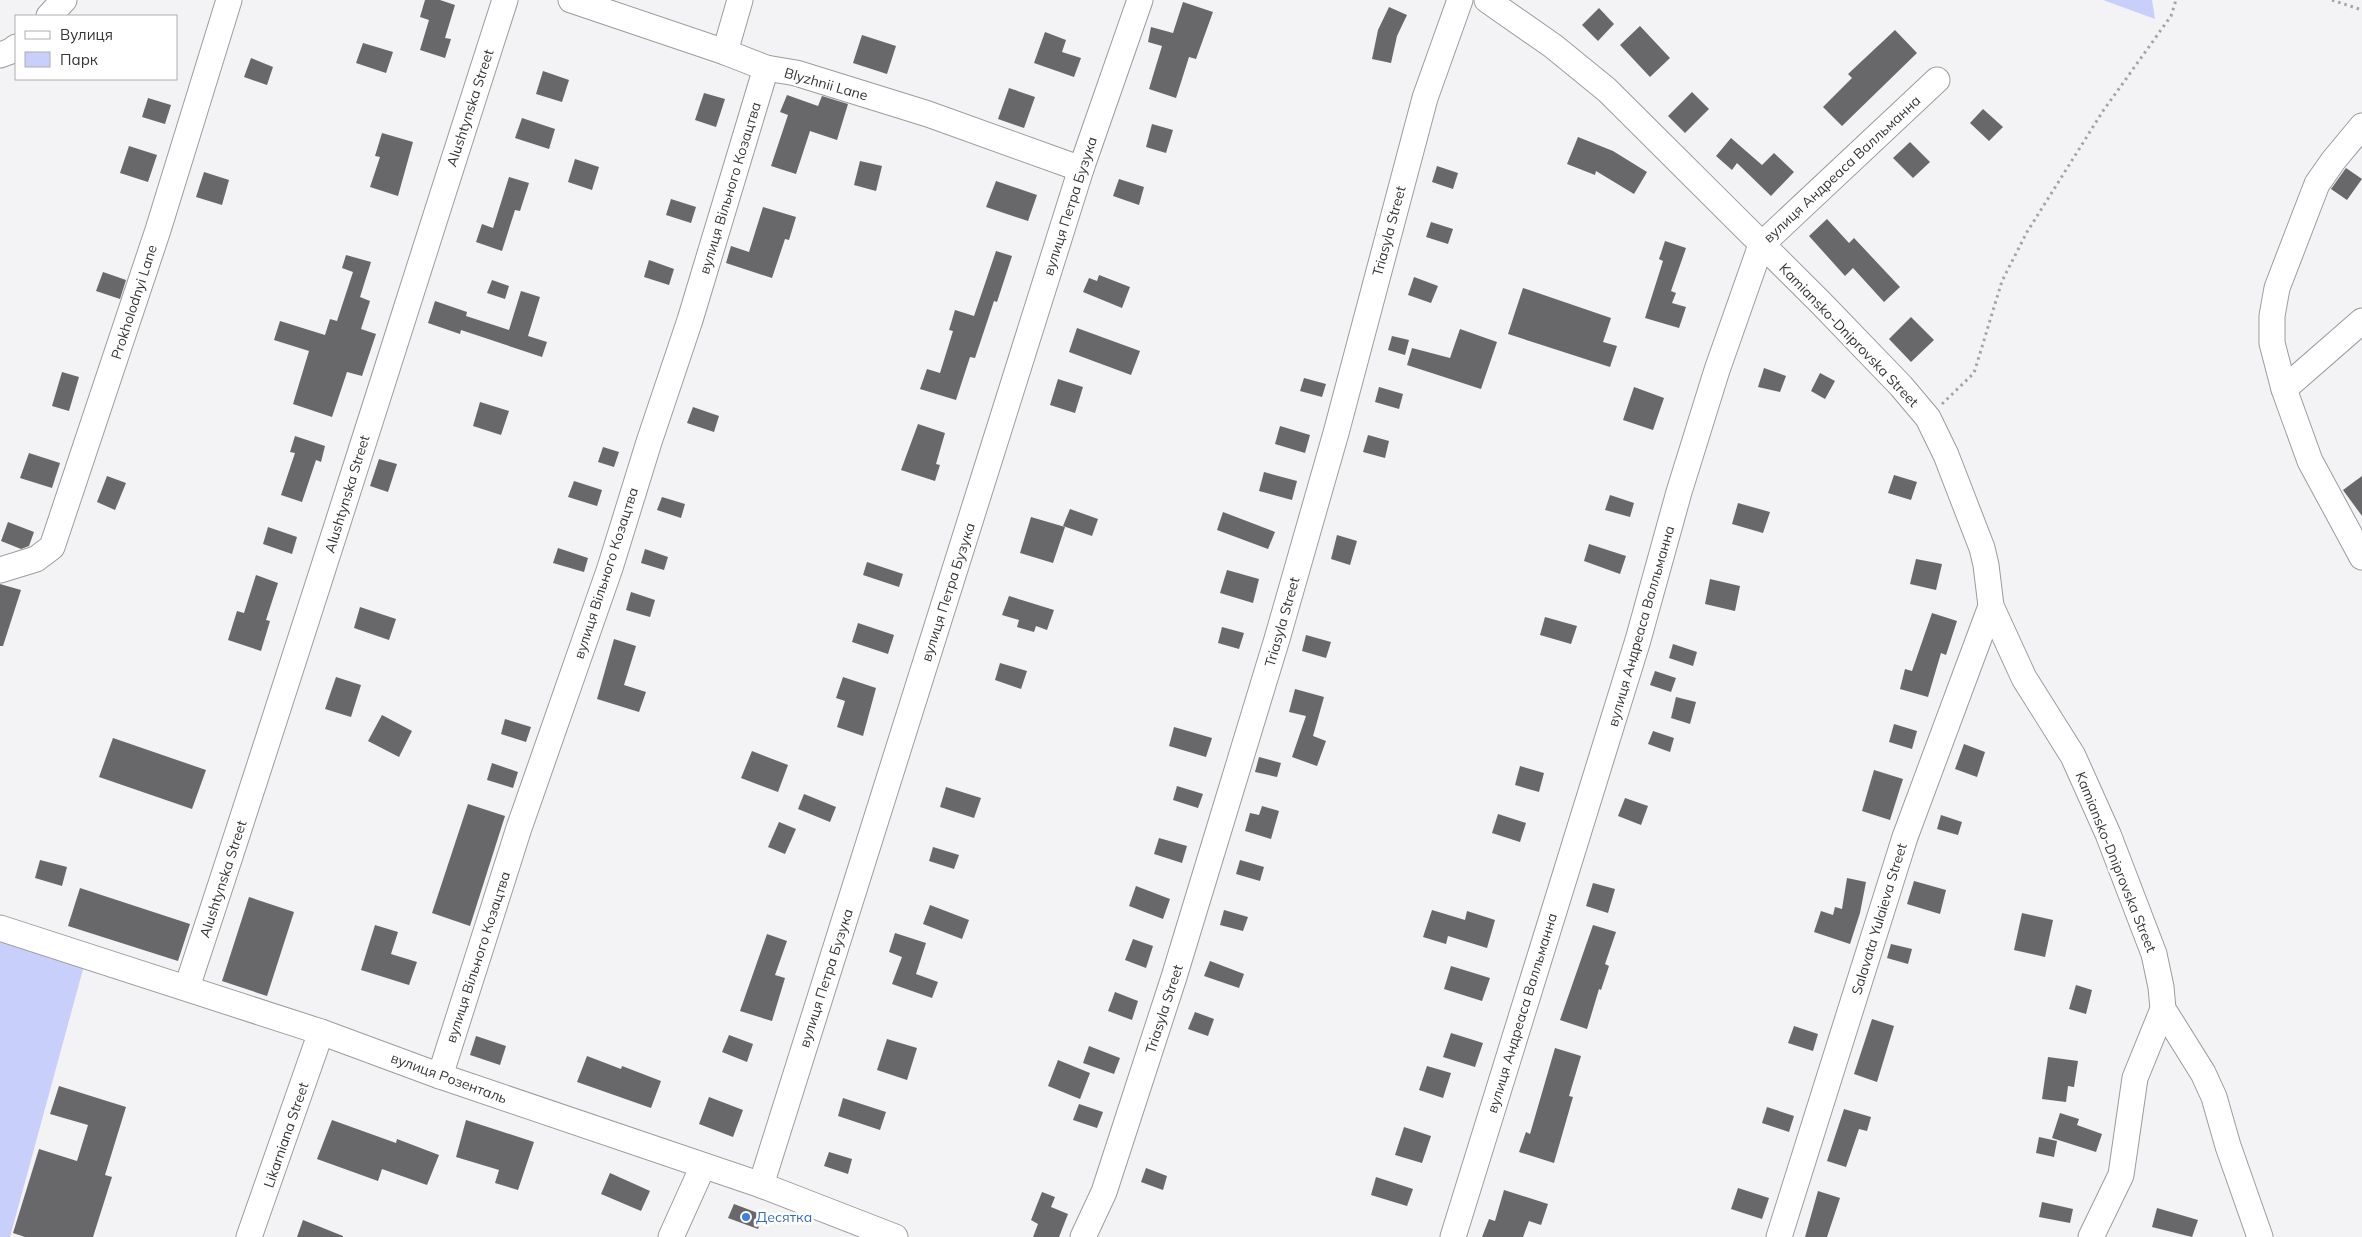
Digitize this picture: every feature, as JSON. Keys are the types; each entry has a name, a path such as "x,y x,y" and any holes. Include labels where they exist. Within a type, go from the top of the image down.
{"street":[{"path":"50,15 64,0"},
{"name":"Prokholodnyi Lane","path":"0,570 36,560 52,547 158,230 229,0"},
{"name":"Alushtynska Street","path":"187,987 289,682 359,455 505,0"},
{"name":"Blyzhnii Lane","path":"571,0 725,52 766,68 796,73 928,114 1081,169"},
{"path":"725,52 740,0"},
{"name":"вулиця Петра Бузука","path":"761,1186 1081,169 1140,0"},
{"name":"Triasyla Street","path":"1083,1237 1104,1192 1210,860 1277,639 1333,442 1425,98 1460,0"},
{"name":"Kamiansko-Dniprovska Street","path":"1487,0 1553,46 1607,90 1901,386 1928,418 1946,455 1982,548 1991,606 2024,678 2073,756 2108,834 2154,954 2161,986 2163,1009 2203,1073 2214,1097 2228,1146 2260,1237"},
{"path":"0,55 15,48"},
{"name":"вулиця Вільного Козацтва","path":"440,1076 519,828 610,568 649,442 690,320 766,68"},
{"name":"вулиця Андреаса Валльманна","path":"1453,1237 1638,640 1717,370 1761,245 1937,80"},
{"path":"2362,126 2317,184 2277,288 2272,316 2272,343 2284,388 2310,461 2362,555"},
{"path":"2284,388 2362,321"},
{"name":"Salavata Yulaieva Street","path":"1779,1237 1905,837 1991,606"},
{"name":"вулиця Розенталь","path":"0,928 187,987 321,1032 440,1076 761,1186 895,1237"},
{"path":"2091,1237 2121,1175 2135,1078 2163,1009"},
{"name":"Likarniana Street","path":"249,1237 321,1032"},
{"path":"671,1237 703,1166"}],"path":[{"path":"1928,418 1974,373 2002,280 2027,232 2103,111 2172,16 2176,0"},
{"path":"2332,0 2362,10"}],"green space":[{"path":"2103,0 2152,0 2155,19"},
{"path":"0,934 85,962 10,1237 0,1237"}],"building":[{"path":"425,0 440,0 455,5 445,38 451,39 445,58 420,50 429,20 420,17"},
{"path":"1183,2 1213,12 1196,59 1189,57 1176,98 1149,89 1162,46 1148,42 1151,27 1173,33"},
{"path":"1389,7 1407,15 1397,36 1391,63 1372,59 1378,30"},
{"path":"1599,8 1614,24 1598,41 1582,25"},
{"path":"1640,26 1670,58 1650,77 1620,45"},
{"path":"1895,30 1917,53 1842,126 1823,107 1852,78 1848,74"},
{"path":"1045,32 1066,40 1062,52 1081,58 1074,77 1034,63"},
{"path":"862,35 896,46 887,74 853,63"},
{"path":"363,43 393,52 386,73 356,63"},
{"path":"251,58 273,67 267,85 244,77"},
{"path":"543,71 569,80 562,102 536,94"},
{"path":"1009,88 1035,97 1024,128 998,119"},
{"path":"1692,92 1709,109 1685,133 1668,116"},
{"path":"704,93 725,99 716,127 695,120"},
{"path":"787,95 818,106 822,96 848,104 837,140 810,131 796,174 771,166 788,115 780,112"},
{"path":"148,98 171,105 165,124 142,117"},
{"path":"1983,109 2003,127 1989,141 1970,123"},
{"path":"522,118 555,129 549,149 515,138"},
{"path":"1152,124 1173,130 1166,153 1146,147"},
{"path":"382,133 413,142 398,196 370,187 380,157 375,156"},
{"path":"1578,137 1613,151 1647,172 1634,194 1596,171 1595,175 1567,164"},
{"path":"1731,138 1762,165 1774,153 1794,172 1771,196 1737,163 1732,170 1716,156"},
{"path":"1910,142 1930,162 1913,178 1893,158"},
{"path":"129,146 157,155 148,182 120,173"},
{"path":"575,159 599,167 592,190 568,182"},
{"path":"860,161 882,166 876,191 854,185"},
{"path":"1437,166 1458,173 1453,189 1432,182"},
{"path":"2346,168 2362,179 2347,200 2331,189"},
{"path":"204,172 229,180 222,205 196,197"},
{"path":"509,177 529,183 520,211 515,210 502,251 476,242 482,224 493,228"},
{"path":"1119,179 1144,187 1139,205 1113,196"},
{"path":"996,181 1037,195 1028,221 986,207"},
{"path":"671,199 696,207 691,223 666,215"},
{"path":"763,207 796,217 789,240 785,239 772,278 726,263 731,246 749,252"},
{"path":"1827,219 1849,243 1854,238 1900,287 1884,302 1853,268 1845,276 1809,236"},
{"path":"1431,222 1453,229 1448,244 1426,237"},
{"path":"1665,241 1686,248 1671,291 1676,293 1672,303 1686,307 1679,328 1645,318 1663,261 1659,259"},
{"path":"996,251 1012,256 997,302 994,301 975,358 970,357 956,400 920,389 927,369 940,373 953,331 949,330 955,310 974,316"},
{"path":"346,255 371,262 360,297 370,301 361,329 376,334 362,376 347,372 332,417 293,404 309,351 274,340 280,321 325,335 330,319 337,321 353,272 342,268"},
{"path":"649,260 674,269 669,285 644,277"},
{"path":"103,272 126,280 120,299 96,291"},
{"path":"1099,275 1130,287 1122,308 1083,292 1089,278 1097,281"},
{"path":"1414,277 1438,286 1431,303 1408,295"},
{"path":"492,280 509,286 505,299 487,293"},
{"path":"1523,288 1611,318 1603,342 1617,346 1610,367 1508,334"},
{"path":"521,291 540,297 528,336 547,342 542,357 461,330 460,334 428,323 435,301 467,312 466,316 509,330"},
{"path":"1911,317 1934,340 1911,362 1889,339"},
{"path":"1077,328 1140,351 1131,375 1069,352"},
{"path":"1460,329 1497,342 1481,389 1407,365 1412,348 1450,358"},
{"path":"1392,336 1409,340 1405,355 1388,350"},
{"path":"1764,368 1786,376 1780,392 1758,387"},
{"path":"62,372 79,377 69,411 52,406"},
{"path":"1820,373 1835,381 1825,399 1811,391"},
{"path":"1304,378 1326,384 1322,397 1300,391"},
{"path":"1058,379 1083,387 1075,413 1050,405"},
{"path":"1379,387 1403,394 1399,409 1375,402"},
{"path":"1634,387 1664,398 1653,430 1623,420"},
{"path":"480,402 509,411 501,435 473,426"},
{"path":"693,407 719,416 714,432 687,423"},
{"path":"918,424 945,433 936,464 940,465 935,481 901,470"},
{"path":"1280,426 1310,435 1305,453 1275,444"},
{"path":"1368,435 1389,441 1385,458 1363,452"},
{"path":"295,436 325,446 321,462 316,460 302,502 281,495 295,453 290,452"},
{"path":"603,447 619,452 614,467 598,462"},
{"path":"29,453 60,463 52,488 20,478"},
{"path":"379,459 397,464 388,492 370,486"},
{"path":"1264,472 1297,481 1292,500 1259,491"},
{"path":"1894,475 1917,482 1911,500 1888,493"},
{"path":"107,476 126,483 115,510 97,502"},
{"path":"2362,476 2362,516 2343,490"},
{"path":"574,481 602,490 597,506 568,497"},
{"path":"1610,495 1634,503 1630,517 1605,510"},
{"path":"662,497 685,504 681,518 657,510"},
{"path":"1738,503 1770,512 1763,533 1732,524"},
{"path":"1070,509 1098,519 1092,536 1063,526"},
{"path":"1223,512 1275,532 1268,549 1217,530"},
{"path":"1031,517 1065,527 1053,563 1020,553"},
{"path":"8,522 34,532 29,546 21,549 1,541"},
{"path":"268,527 297,537 292,554 263,544"},
{"path":"1337,535 1357,541 1350,565 1331,559"},
{"path":"1589,544 1626,556 1620,574 1584,561"},
{"path":"558,548 588,558 584,572 553,563"},
{"path":"645,549 668,557 664,570 641,563"},
{"path":"1916,559 1942,564 1936,590 1910,584"},
{"path":"867,562 903,574 899,587 863,575"},
{"path":"1227,570 1259,579 1253,603 1220,593"},
{"path":"256,575 278,583 266,620 270,621 261,651 228,640 237,611 244,613"},
{"path":"1710,579 1740,586 1735,611 1705,604"},
{"path":"0,584 21,590 3,646 0,646"},
{"path":"631,592 655,600 650,617 626,610"},
{"path":"1009,596 1054,610 1047,630 1036,626 1034,632 1017,627 1019,620 1002,615"},
{"path":"360,607 396,619 389,640 354,628"},
{"path":"1932,613 1957,621 1946,655 1941,653 1928,697 1900,689 1905,669 1912,671"},
{"path":"1545,617 1577,626 1571,644 1540,635"},
{"path":"858,623 894,635 888,654 852,642"},
{"path":"1222,627 1244,633 1239,649 1218,643"},
{"path":"1306,635 1331,642 1326,658 1302,651"},
{"path":"614,639 636,646 624,685 646,692 639,712 597,699"},
{"path":"1673,644 1697,652 1693,666 1669,658"},
{"path":"1000,663 1027,671 1021,689 995,680"},
{"path":"1655,671 1676,678 1671,692 1650,685"},
{"path":"336,677 361,685 351,717 325,709"},
{"path":"843,677 876,688 863,736 837,727 845,701 836,698"},
{"path":"1295,689 1324,697 1313,736 1326,741 1317,766 1292,757 1306,716 1289,712"},
{"path":"1676,697 1696,702 1690,724 1671,718"},
{"path":"382,715 412,731 399,757 368,741"},
{"path":"505,719 531,727 526,742 501,734"},
{"path":"1894,724 1917,731 1912,749 1889,742"},
{"path":"1174,727 1212,738 1206,757 1169,746"},
{"path":"1653,731 1674,738 1670,752 1648,744"},
{"path":"113,738 206,770 192,809 99,777"},
{"path":"1964,744 1985,752 1977,777 1955,769"},
{"path":"752,751 788,765 778,792 741,778"},
{"path":"1259,757 1281,763 1277,777 1255,772"},
{"path":"492,763 518,772 513,788 487,780"},
{"path":"1520,766 1544,773 1539,792 1515,785"},
{"path":"1874,770 1903,779 1890,820 1862,811"},
{"path":"1177,786 1203,794 1198,808 1173,800"},
{"path":"946,787 981,798 974,818 940,807"},
{"path":"804,794 836,807 830,822 798,809"},
{"path":"1625,798 1648,806 1641,825 1618,816"},
{"path":"468,804 505,816 470,926 432,913"},
{"path":"1262,806 1279,811 1271,839 1245,831 1250,813 1259,815"},
{"path":"1498,814 1526,823 1520,842 1492,833"},
{"path":"1941,815 1962,822 1958,835 1937,829"},
{"path":"779,822 796,829 785,854 768,847"},
{"path":"1159,838 1187,846 1182,863 1154,854"},
{"path":"933,847 959,855 954,869 929,861"},
{"path":"40,860 67,867 62,886 35,878"},
{"path":"1240,860 1264,867 1260,881 1236,874"},
{"path":"1847,878 1866,882 1860,913 1850,944 1814,932 1821,911 1833,915 1835,907 1842,909"},
{"path":"1914,881 1946,890 1940,914 1907,904"},
{"path":"1593,883 1615,889 1608,913 1586,906"},
{"path":"1136,886 1170,899 1163,919 1129,906"},
{"path":"80,888 190,924 178,961 68,926"},
{"path":"249,897 294,912 267,996 222,981"},
{"path":"930,905 969,920 962,939 923,924"},
{"path":"1224,910 1248,917 1243,931 1220,925"},
{"path":"1432,910 1465,920 1467,911 1495,920 1487,948 1448,936 1446,944 1423,937"},
{"path":"2022,913 2053,920 2045,957 2014,950"},
{"path":"375,925 398,932 391,954 417,962 409,985 361,970"},
{"path":"1593,925 1616,932 1605,964 1609,966 1601,990 1599,989 1587,1029 1560,1020"},
{"path":"895,933 926,943 916,974 938,982 932,998 892,984 902,957 889,952"},
{"path":"767,934 787,941 775,975 785,978 772,1021 740,1011"},
{"path":"1133,939 1153,946 1146,968 1125,960"},
{"path":"1891,944 1912,949 1908,964 1887,958"},
{"path":"1210,961 1244,974 1239,988 1204,976"},
{"path":"1451,966 1490,978 1482,1001 1444,989"},
{"path":"2076,985 2092,990 2086,1014 2069,1009"},
{"path":"1115,992 1138,1001 1132,1020 1108,1011"},
{"path":"1195,1012 1214,1019 1208,1036 1188,1029"},
{"path":"1872,1019 1894,1026 1877,1082 1854,1074"},
{"path":"1794,1026 1818,1034 1813,1051 1788,1043"},
{"path":"1451,1033 1483,1043 1475,1067 1443,1057"},
{"path":"729,1035 753,1044 747,1062 722,1052"},
{"path":"476,1036 506,1046 500,1065 470,1055"},
{"path":"887,1039 917,1048 907,1080 877,1070"},
{"path":"1089,1046 1120,1058 1114,1074 1083,1063"},
{"path":"1555,1048 1581,1056 1569,1096 1573,1097 1554,1163 1519,1152 1526,1132 1530,1134"},
{"path":"587,1056 621,1069 622,1066 661,1081 651,1108 577,1082"},
{"path":"2048,1057 2078,1061 2074,1087 2068,1086 2066,1102 2042,1099"},
{"path":"1058,1060 1090,1073 1080,1099 1048,1086"},
{"path":"1427,1066 1451,1073 1443,1098 1419,1090"},
{"path":"59,1086 126,1107 105,1175 112,1177 93,1237 25,1237 13,1233 39,1149 77,1161 88,1125 50,1114"},
{"path":"709,1097 743,1110 733,1137 699,1124"},
{"path":"843,1098 886,1112 880,1130 838,1116"},
{"path":"1079,1104 1103,1112 1097,1128 1073,1120"},
{"path":"1767,1107 1794,1116 1789,1132 1762,1123"},
{"path":"1844,1109 1871,1117 1867,1131 1859,1129 1846,1167 1827,1161"},
{"path":"2060,1113 2079,1119 2077,1125 2102,1134 2096,1152 2052,1138"},
{"path":"332,1120 396,1143 397,1139 439,1155 427,1185 382,1169 378,1181 317,1159"},
{"path":"466,1120 534,1142 518,1190 495,1183 499,1170 456,1157"},
{"path":"1404,1127 1431,1136 1422,1163 1395,1155"},
{"path":"2039,1137 2057,1141 2054,1157 2036,1153"},
{"path":"829,1152 852,1159 848,1174 824,1166"},
{"path":"1146,1168 1167,1176 1163,1190 1141,1182"},
{"path":"610,1173 650,1191 641,1211 601,1194"},
{"path":"1376,1177 1413,1189 1407,1206 1371,1195"},
{"path":"1738,1188 1769,1198 1762,1219 1731,1209"},
{"path":"1504,1190 1548,1204 1541,1225 1529,1221 1523,1237 1482,1237 1489,1219 1495,1221"},
{"path":"1818,1191 1840,1198 1827,1237 1805,1237"},
{"path":"1042,1192 1055,1197 1051,1207 1068,1214 1059,1237 1033,1237 1038,1224 1031,1220"},
{"path":"2042,1202 2073,1209 2070,1223 2039,1217"},
{"path":"734,1204 763,1215 758,1229 728,1218"},
{"path":"2157,1208 2198,1220 2192,1237 2152,1227"},
{"path":"303,1220 343,1236 343,1237 297,1237"}],"place":[{"name":"Десятка","path":"746,1217"}]}
